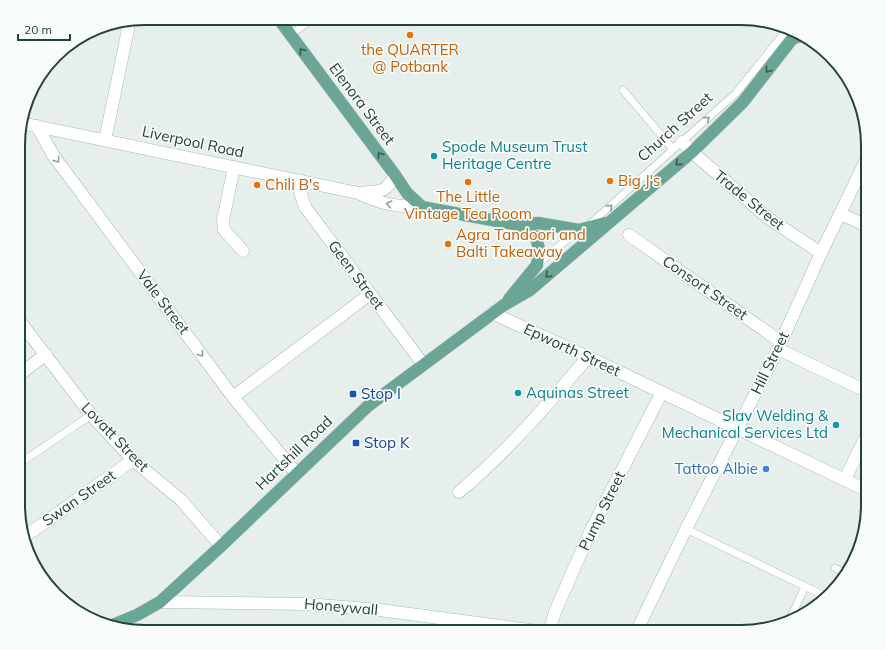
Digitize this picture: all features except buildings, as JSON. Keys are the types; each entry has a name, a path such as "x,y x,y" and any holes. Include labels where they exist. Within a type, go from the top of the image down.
{"main road":[{"name":"Elenora Street","path":"283,25 407,193 422,207"},
{"name":"Church Street","path":"579,230 609,222 692,152 743,102 792,37"},
{"name":"Liverpool Road","path":"422,207 519,225 538,223 579,230"},
{"name":"Hartshill Road","path":"119,622 137,615 160,602 368,406 492,313 530,290 609,222"},
{"name":"Liverpool Road","path":"519,225 536,237 539,249 536,265"},
{"name":"Hartshill Road","path":"504,305 536,265"}],"street":[{"path":"105,140 129,26"},
{"name":"Liverpool Road","path":"27,124 358,193 373,201 402,207 422,207"},
{"name":"Vale Street","path":"38,126 53,154 234,397 296,473"},
{"name":"Trade Street","path":"682,142 768,218 821,253"},
{"path":"234,167 223,220 224,230 243,251"},
{"name":"Hill Street","path":"639,625 686,529 780,345 821,253 861,170"},
{"name":"Liverpool Road","path":"358,193 381,191 389,186 395,175"},
{"name":"Geen Street","path":"301,181 300,192 305,207 424,364"},
{"path":"840,214 861,223"},
{"name":"Consort Street","path":"629,235 780,345 861,388"},
{"path":"234,397 370,294"},
{"name":"Epworth Street","path":"492,313 588,357 861,487"},
{"name":"Lovatt Street","path":"25,328 91,415 133,460 181,500 221,546"},
{"path":"25,370 46,354"},
{"path":"459,492 472,482 520,435 588,357"},
{"name":"Pump Street","path":"551,625 555,612 590,532 662,392"},
{"path":"845,479 861,446"},
{"name":"Swan Street","path":"28,534 133,460"},
{"name":"Honeywall","path":"160,602 307,604 380,610 493,625"}],"lane":[{"path":"290,35 304,25"},
{"name":"Church Street","path":"579,230 592,224 736,93 792,36"},
{"path":"624,90 672,148 682,142"},
{"path":"536,265 579,230"},
{"path":"25,460 91,415"},
{"path":"686,529 821,594"},
{"path":"835,568 841,571"},
{"path":"792,614 805,586"}],"place":[{"name":"the QUARTER @ Potbank","path":"410,35"},
{"name":"Spode Museum Trust Heritage Centre","path":"434,156"},
{"name":"Big J's","path":"610,181"},
{"name":"The Little Vintage Tea Room","path":"468,182"},
{"name":"Chili B's","path":"257,185"},
{"name":"Agra Tandoori and Balti Takeaway","path":"448,244"},
{"name":"Aquinas Street","path":"518,393"},
{"name":"Stop I","path":"353,394"},
{"name":"Slav Welding & Mechanical Services Ltd","path":"836,425"},
{"name":"Stop K","path":"356,443"},
{"name":"Tattoo Albie","path":"766,469"}]}
